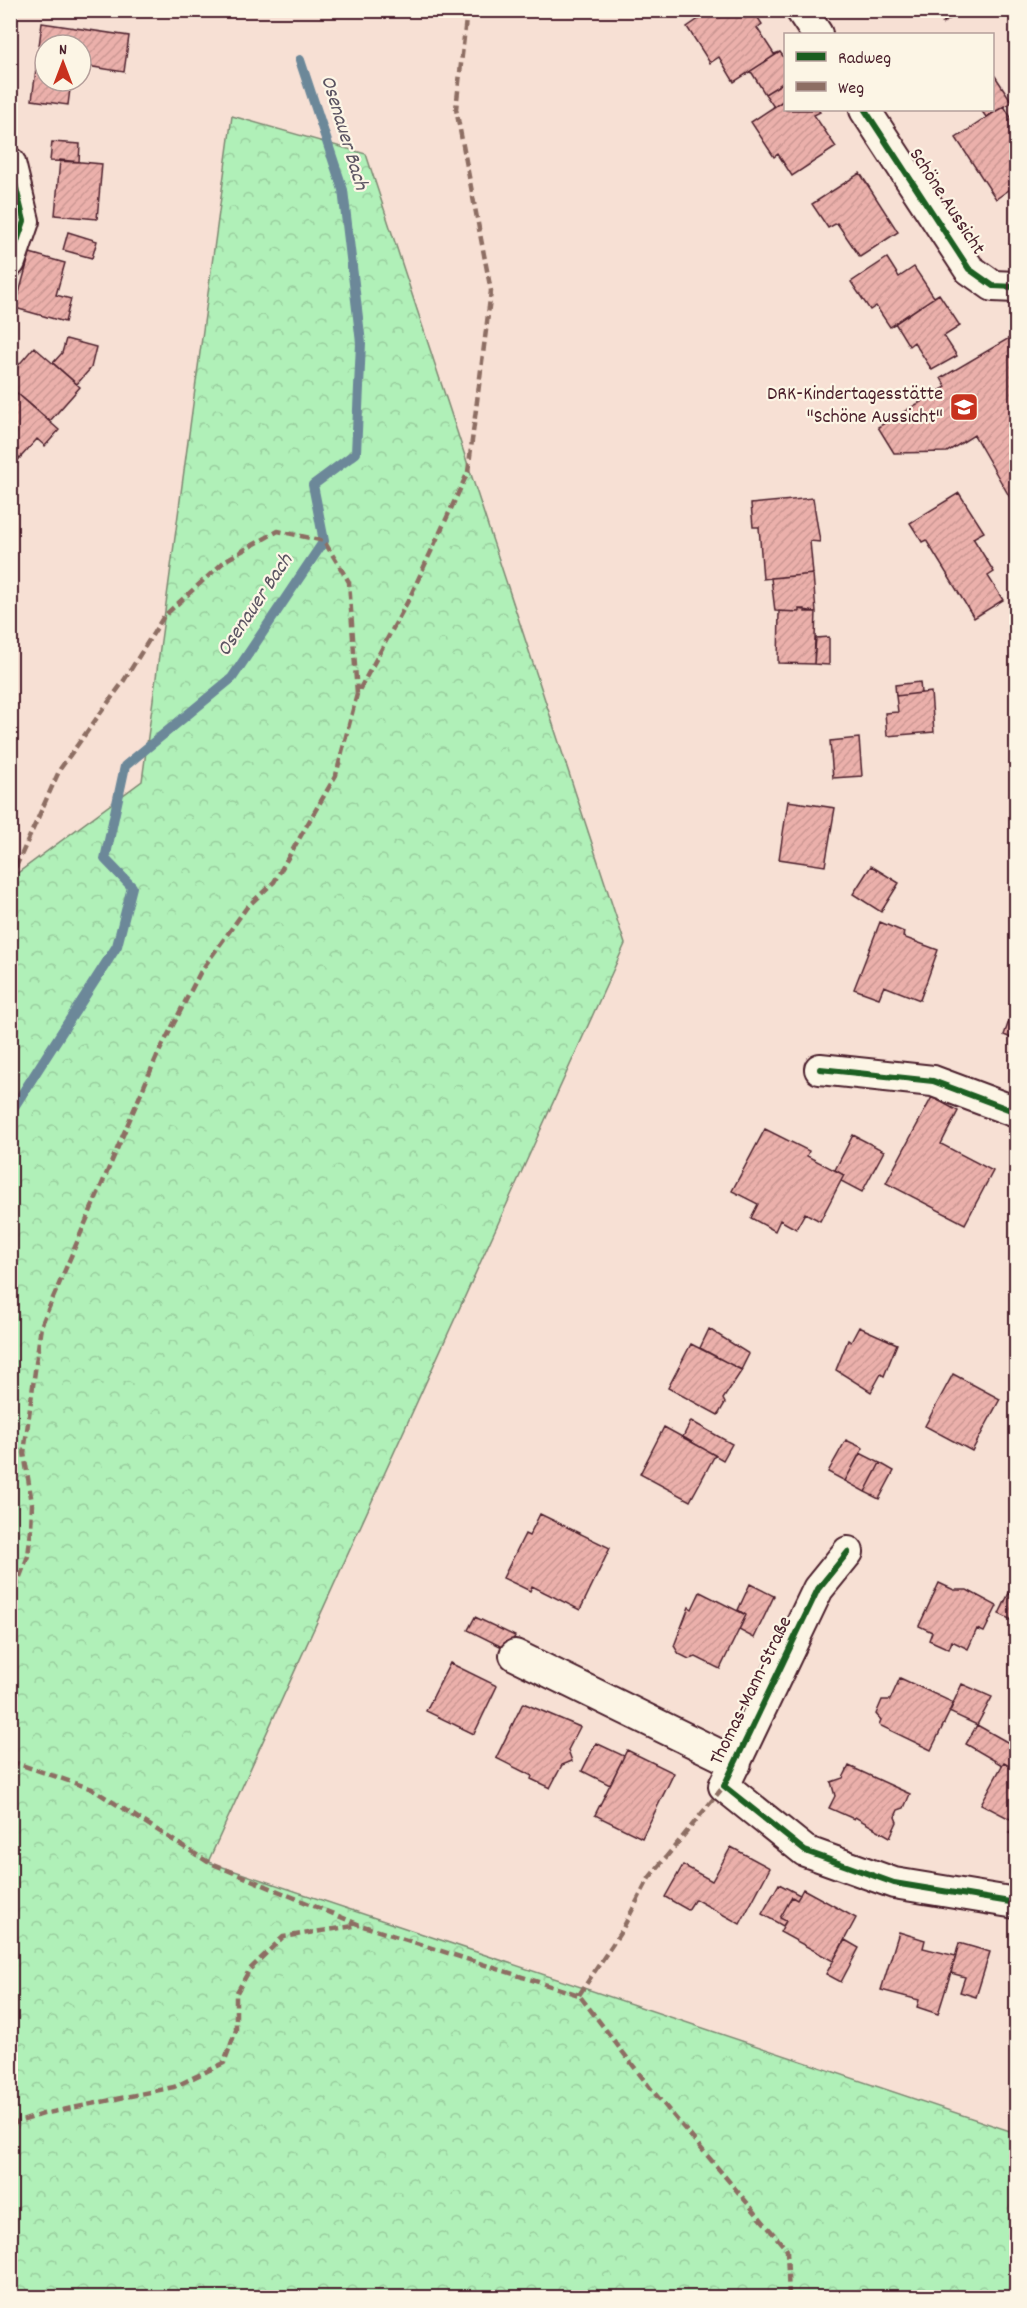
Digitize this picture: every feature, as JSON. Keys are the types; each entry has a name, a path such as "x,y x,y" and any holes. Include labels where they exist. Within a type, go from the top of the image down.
{"street":[{"path":"801,10 816,33"},
{"name":"Schöne Aussicht","path":"866,111 969,269 993,286 1017,287"},
{"path":"10,163 24,221 10,262"},
{"path":"820,1069 933,1081 1017,1112"},
{"name":"Thomas-Mann-Straße","path":"848,1552 818,1589 724,1786 805,1851 894,1883 1017,1903"},
{"name":"Thomas-Mann-Straße","path":"515,1655 736,1763"}],"green space":[{"path":"232,116 366,154 625,944 208,1862 1016,2133 1016,2297 11,2297 11,878 142,781"}],"building":[{"path":"712,10 753,10 762,24 757,28 774,54 780,52 734,82 719,57 710,63 687,27"},
{"path":"939,10 963,10 942,24 945,20"},
{"path":"42,23 129,36 124,72 93,67 93,33 41,33"},
{"path":"780,52 784,57 784,82 765,94 752,73 749,72"},
{"path":"994,77 1012,102 986,117 982,111 994,111"},
{"path":"784,82 784,100 774,107 765,94"},
{"path":"33,92 70,93 68,105 32,100"},
{"path":"784,100 784,111 819,111 814,115 836,147 792,176 778,154 774,157 751,122"},
{"path":"1004,106 1016,126 1016,185 996,199 956,138"},
{"path":"52,142 80,144 79,162 50,161"},
{"path":"60,160 102,164 97,219 55,215"},
{"path":"860,173 898,232 860,257 837,223 828,228 812,204"},
{"path":"68,232 97,241 92,258 63,250"},
{"path":"30,253 65,263 56,295 71,299 65,322 15,308"},
{"path":"887,258 899,277 914,267 934,297 939,294 890,327 876,306 870,310 851,282"},
{"path":"939,294 960,326 944,336 957,356 932,370 914,342 909,346 895,323"},
{"name":"DRK-Kindertagesstätte \"Schöne Aussicht\"","path":"1016,334 1016,508 974,435 947,452 894,453 878,427 946,387 941,378"},
{"path":"66,339 96,347 91,368 77,384 53,363 62,353"},
{"path":"34,347 80,387 50,421 10,387 10,375"},
{"path":"10,387 59,430 45,446 37,439 20,458 10,449"},
{"path":"10,449 20,458 10,469"},
{"path":"959,493 984,532 973,538 994,572 988,576 1003,600 974,618 926,540 922,542 910,523"},
{"path":"813,498 820,542 810,541 813,574 763,579 759,527 753,527 751,504"},
{"path":"813,574 816,612 805,612 805,609 799,609 799,612 775,611 771,578"},
{"path":"799,609 816,612 814,664 778,663 779,611 799,612"},
{"path":"829,637 829,665 814,664 816,638"},
{"path":"920,682 921,693 896,696 895,685"},
{"path":"931,692 934,732 887,736 885,713 898,712 896,696"},
{"path":"859,738 862,776 833,778 830,741"},
{"path":"788,801 835,808 825,866 779,859"},
{"path":"871,866 899,883 881,912 853,894"},
{"path":"880,922 904,932 903,937 938,950 920,1000 884,986 879,998 854,989"},
{"path":"1016,1001 1016,1040 1004,1035"},
{"path":"932,1097 958,1111 941,1144 993,1171 965,1224 886,1183"},
{"path":"765,1129 809,1151 807,1156 844,1175 820,1221 805,1213 796,1229 780,1220 775,1231 751,1218 758,1204 732,1191"},
{"path":"853,1135 884,1151 862,1192 841,1181 844,1175 835,1170"},
{"path":"859,1327 897,1344 884,1376 881,1374 871,1392 836,1370 848,1340 851,1342"},
{"path":"709,1329 749,1354 741,1370 700,1348"},
{"path":"691,1344 742,1370 723,1399 725,1403 718,1415 668,1388"},
{"path":"953,1374 1000,1399 972,1451 925,1426"},
{"path":"691,1421 732,1444 723,1460 683,1437"},
{"path":"664,1427 715,1455 690,1501 640,1474"},
{"path":"846,1440 863,1448 845,1481 828,1472"},
{"path":"860,1453 880,1463 865,1492 845,1481"},
{"path":"880,1463 894,1471 879,1499 865,1492"},
{"path":"540,1514 610,1548 580,1610 532,1586 530,1591 503,1578 525,1534 529,1536"},
{"path":"939,1583 954,1590 967,1590 997,1606 984,1632 977,1629 968,1649 952,1641 949,1649 929,1640 932,1632 919,1626"},
{"path":"750,1584 774,1596 754,1638 739,1630 746,1615 738,1610"},
{"path":"700,1592 746,1615 720,1669 696,1657 689,1659 679,1654 674,1646 689,1607 692,1609"},
{"path":"1009,1593 1016,1597 1016,1622 999,1614"},
{"path":"475,1617 515,1636 508,1650 468,1630"},
{"path":"450,1663 497,1686 474,1734 426,1711"},
{"path":"900,1678 954,1703 931,1750 879,1725 881,1720 876,1714 882,1700 890,1700"},
{"path":"962,1684 992,1697 977,1725 949,1712"},
{"path":"523,1703 580,1727 568,1750 572,1761 562,1765 550,1788 496,1758"},
{"path":"977,1725 1016,1747 1016,1769 1004,1762 1002,1765 966,1744"},
{"path":"596,1743 624,1756 610,1785 582,1771"},
{"path":"627,1750 674,1773 642,1838 595,1815"},
{"path":"1004,1762 1016,1769 1016,1822 981,1804"},
{"path":"849,1766 910,1794 904,1808 898,1810 895,1817 897,1822 890,1837 855,1817 854,1819 829,1808 835,1796 831,1782 843,1778"},
{"path":"1016,1822 1016,1837 1009,1833"},
{"path":"731,1847 770,1868 740,1924 695,1899 688,1910 665,1897 683,1865 712,1881"},
{"path":"779,1884 800,1895 797,1900 792,1897 780,1918 786,1921 783,1926 762,1914"},
{"path":"803,1889 856,1918 833,1961 780,1932 786,1921 780,1918 792,1897 797,1900"},
{"path":"899,1932 925,1940 923,1948 956,1956 938,2014 917,2007 919,2000 881,1990"},
{"path":"845,1940 859,1948 841,1982 826,1974"},
{"path":"959,1943 990,1952 976,1997 960,1992 965,1977 951,1973"}],"waterway":[{"name":"Osenauer Bach","path":"10,1113 117,946 132,887 105,859 125,766 232,678 324,541 313,485 356,453 361,343 343,190 300,60"}],"marked path":[{"path":"10,1602 28,1556 31,1530 32,1503 24,1453 41,1326 157,1056 201,971 247,907 274,882 336,775 357,694 409,599 468,472 491,291 456,109 467,10"},
{"path":"10,880 60,769 123,682 164,616 226,560 278,531 324,541 349,582 357,694"},
{"path":"10,1761 92,1789 208,1862 360,1925 579,1995 651,2089 787,2250 789,2298"},
{"path":"579,1995 622,1930 649,1878 724,1786"},
{"path":"10,2125 43,2114 174,2087 224,2063 236,2030 236,1994 250,1969 283,1937 360,1925"}],"cycle path":[{"path":"866,111 969,269 993,286 1016,287"},
{"path":"10,163 24,221 10,262"},
{"path":"820,1069 933,1081 1016,1112"},
{"path":"848,1552 818,1589 724,1786 805,1851 894,1883 1016,1903"}],"place":[{"name":"DRK-Kindertagesstätte \"Schöne Aussicht\"","path":"964,407"}]}
